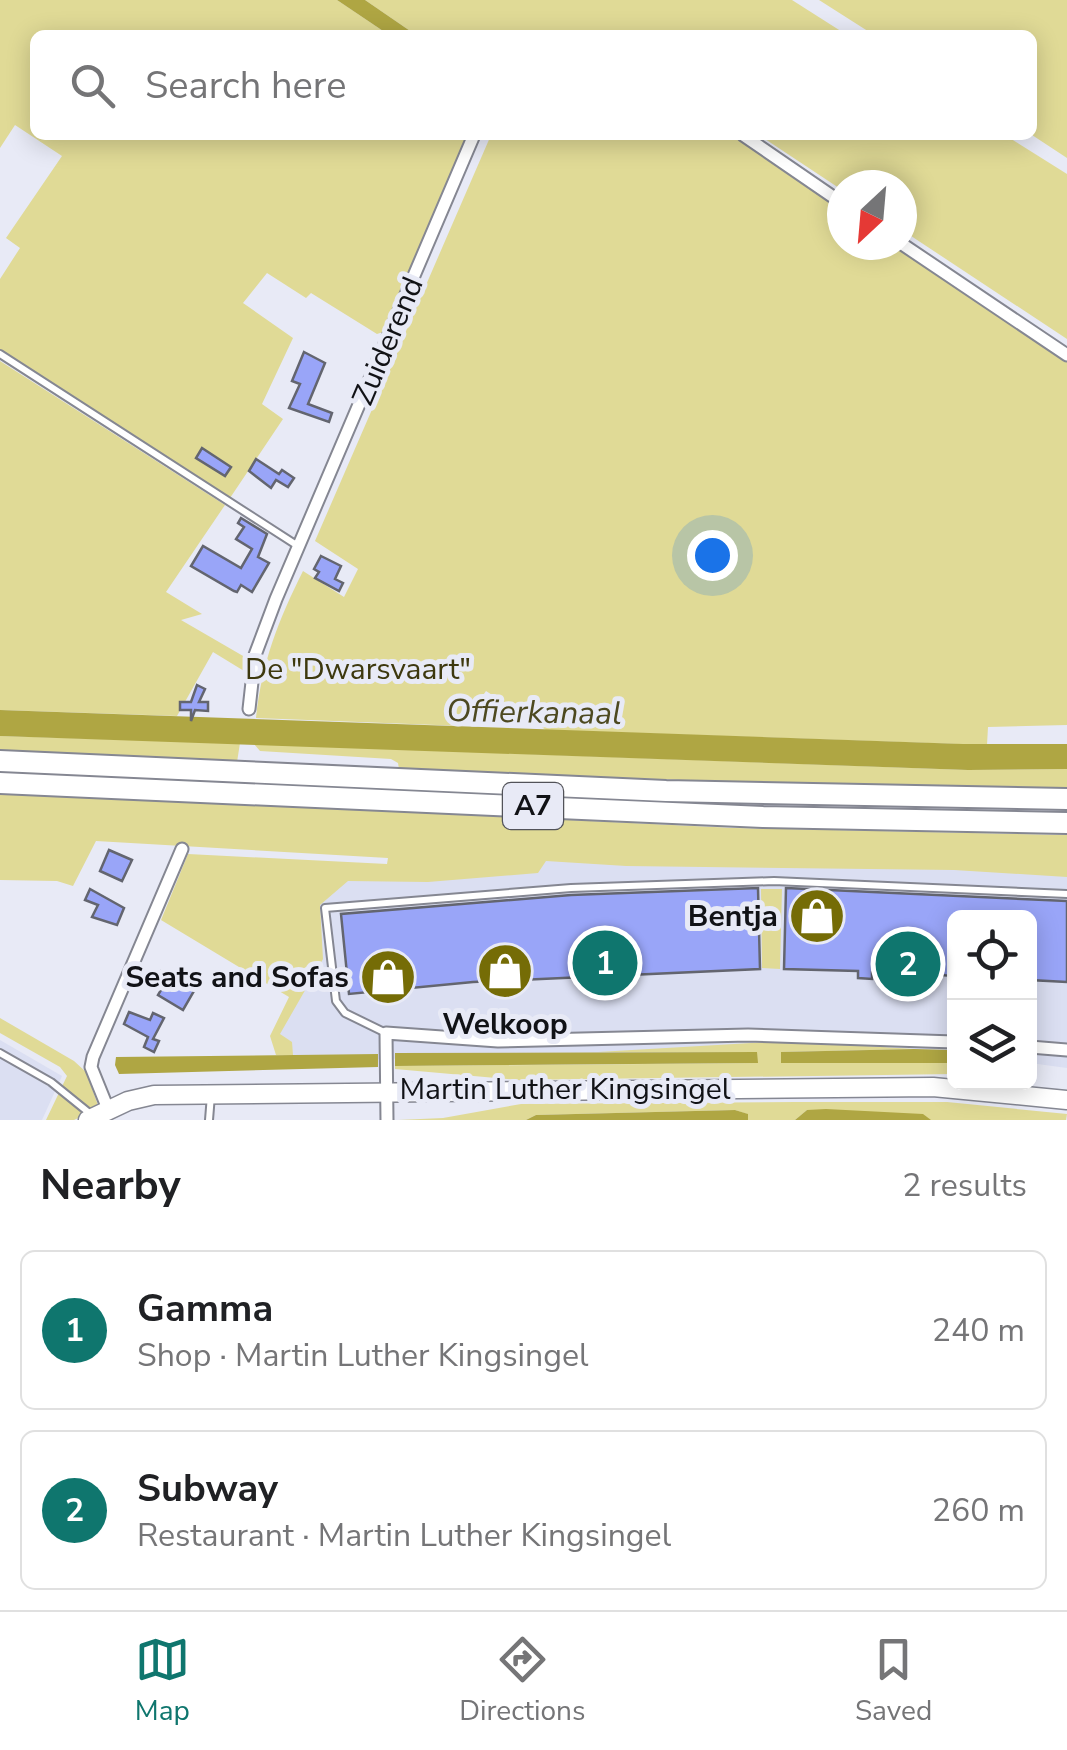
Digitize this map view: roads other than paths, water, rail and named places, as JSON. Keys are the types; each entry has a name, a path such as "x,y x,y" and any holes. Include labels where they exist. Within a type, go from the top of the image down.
{"highway":[{"name":"A7","path":"0,761 666,791 1067,799"},
{"name":"A7","path":"0,783 763,817 1067,823"}],"street":[{"name":"Zuiderend","path":"250,702 255,655 472,140"},
{"path":"750,140 827,193"},
{"path":"917,254 1067,355"},
{"path":"182,849 93,1057 97,1115 154,1095 388,1094 387,1120"},
{"name":"Martin Luther Kingsingel","path":"947,1042 748,1035 498,1041 386,1033 388,1094 934,1087 1067,1100"},
{"path":"1037,1048 1067,1050"}],"lane":[{"path":"0,354 299,546"},
{"path":"386,1033 344,1012 336,1000 325,908 571,888 774,880 1067,894"},
{"path":"0,1053 51,1082 97,1115"},
{"path":"209,1120 211,1094"}],"place":[{"name":"Bentja","path":"817,916"},
{"name":"Gamma","path":"605,963"},
{"name":"Subway","path":"908,964"},
{"name":"Welkoop","path":"505,971"},
{"name":"Seats and Sofas","path":"388,977"}],"park label":[{"name":"De \"Dwarsvaart\"","path":"358,669"}],"water label":[{"name":"Offierkanaal","path":"534,712"}]}
